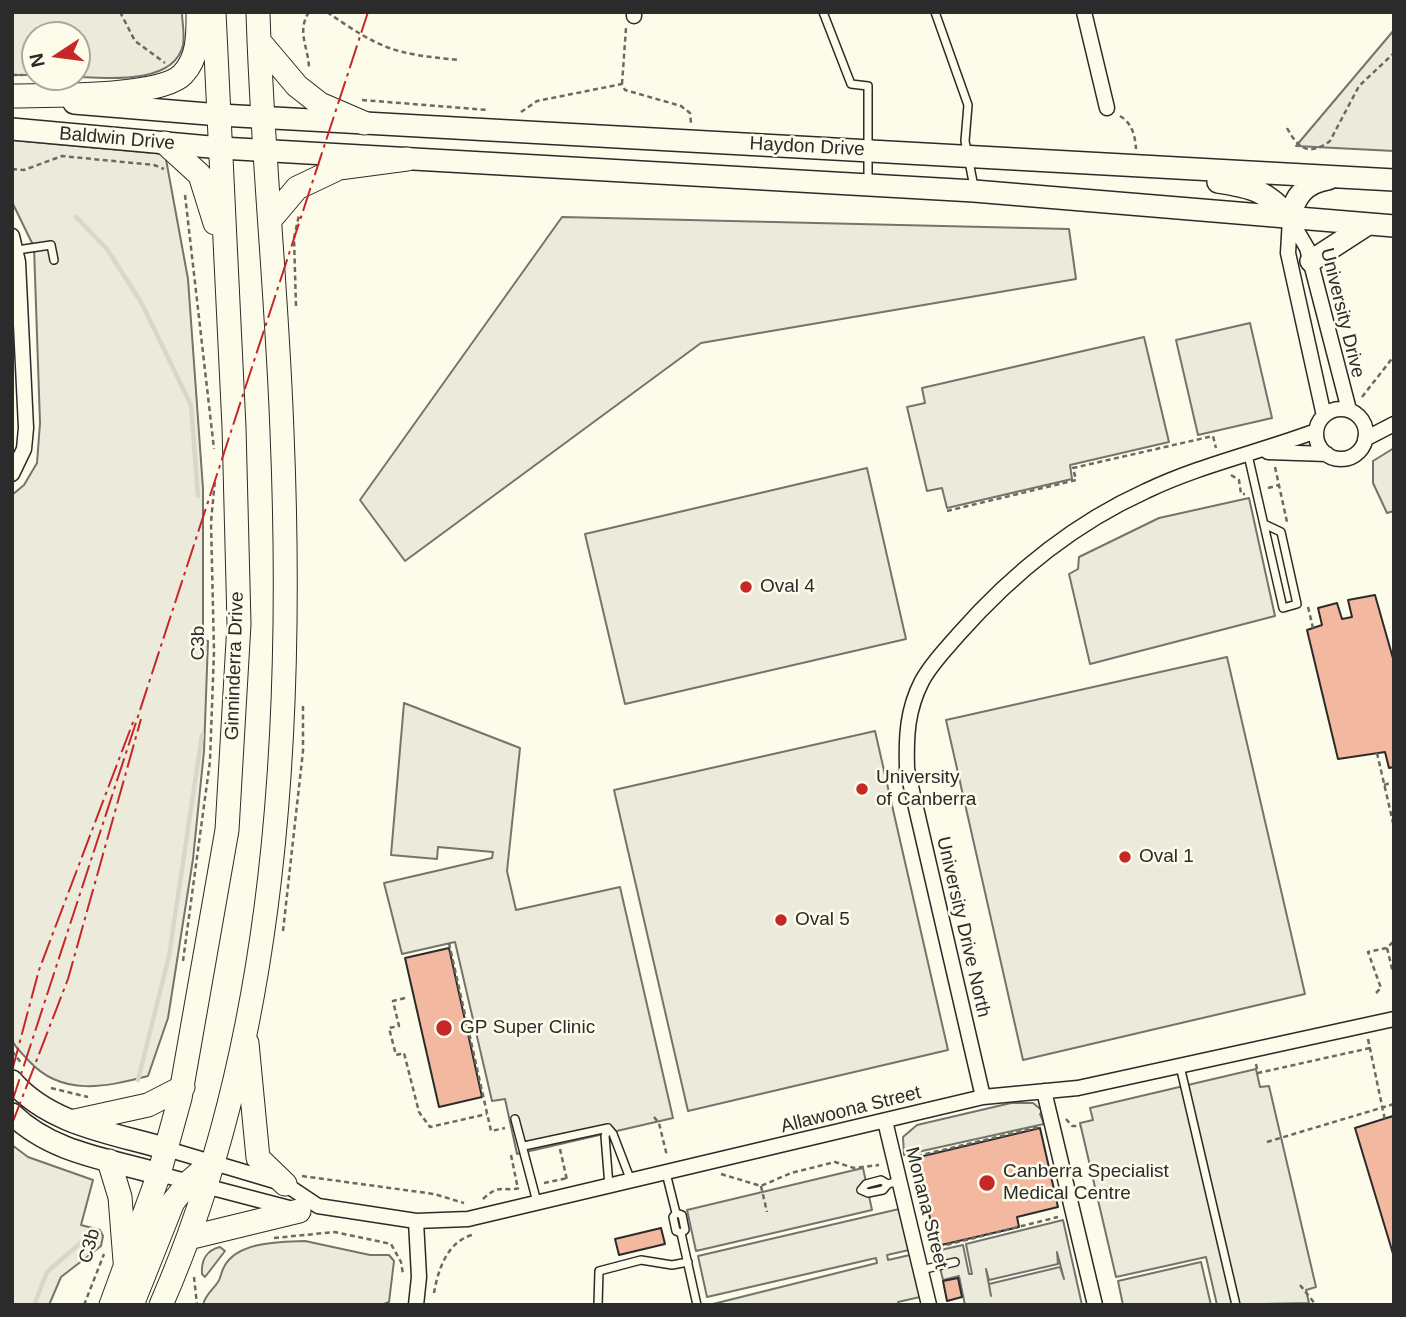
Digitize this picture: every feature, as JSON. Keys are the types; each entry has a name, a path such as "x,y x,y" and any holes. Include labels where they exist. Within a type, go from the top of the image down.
{"main road":[{"path":"12,97 149,90 183,75 199,44 198,12"},
{"name":"Ginninderra Drive","path":"111,1305 159,1174 183,1087 227,830 239,638 234,427 214,12"},
{"path":"132,1305 169,1209 197,1184 212,1162 245,1032 275,828 285,625 282,433 258,12"},
{"path":"259,41 297,86 320,104 364,123"},
{"name":"Baldwin Drive","path":"12,97 219,115"},
{"name":"Haydon Drive","path":"219,115 970,156 1139,159 1394,180"},
{"name":"Baldwin Drive","path":"12,129 221,148"},
{"path":"165,143 194,169 204,183 225,264"},
{"name":"Haydon Drive","path":"221,148 974,191 1364,226 1394,226"},
{"path":"270,220 297,188 339,168 407,159"},
{"path":"1139,159 1176,180 1245,186 1275,199 1290,219"},
{"path":"1290,219 1293,203 1306,186 1338,177"},
{"path":"1311,261 1364,226"},
{"path":"245,1032 258,1158 288,1178"},
{"path":"19,1075 41,1108 54,1116 167,1149"},
{"path":"75,1121 148,1105 183,1087"},
{"path":"12,1114 54,1143 159,1174"},
{"path":"109,1161 120,1197 126,1268"},
{"path":"161,1305 188,1238 197,1184"},
{"path":"188,1238 309,1208"}],"street":[{"path":"1084,12 1107,108"},
{"name":"University Drive","path":"1290,219 1311,261 1355,414"},
{"name":"University Drive","path":"1290,219 1288,253 1324,416"},
{"path":"12,474 21,458 26,438 15,243"},
{"path":"1335,409 1394,422 1366,439 1359,451 1347,458 1327,454 1320,447 1316,431 1324,416 1335,409"},
{"path":"1355,414 1366,439"},
{"name":"University Drive North","path":"983,1097 907,769 906,736 914,700 931,665 993,595 1065,537 1145,491 1316,431"},
{"name":"University Drive North","path":"1254,453 1327,454"},
{"name":"Allawoona Street","path":"159,1174 309,1208 416,1221 481,1208 517,1208 983,1097 1078,1088 1394,1019"},
{"path":"1044,1091 1095,1305"},
{"name":"Monana Street","path":"885,1121 894,1183 929,1305"},
{"name":"Allawoona Street","path":"167,1149 212,1162 288,1178 309,1208"},
{"path":"416,1221 419,1277 416,1305"}],"lane":[{"path":"823,12 851,84 868,86 868,185"},
{"path":"935,12 968,105 965,141 970,156 974,191"},
{"path":"15,243 51,244 54,260"},
{"path":"1254,453 1256,491 1283,608 1297,604 1281,532 1264,524"},
{"path":"1180,1066 1236,1305"},
{"path":"515,1119 537,1203"},
{"path":"524,1146 608,1128"},
{"path":"608,1128 632,1181"},
{"path":"608,1128 605,1136 609,1186"},
{"path":"668,1172 676,1213 674,1223 676,1231 681,1233 698,1305"},
{"path":"598,1305 599,1271 641,1260 672,1265 688,1262"},
{"path":"921,1270 956,1262"}],"path":[{"path":"120,12 135,41 154,56"},
{"path":"309,12 303,21 302,38 309,72"},
{"path":"327,12 372,43 402,54 460,60"},
{"path":"634,14 626,20 622,84 625,90 681,106 690,113 691,123"},
{"path":"1287,128 1296,145 1304,149 1323,146 1330,141 1359,86 1393,55"},
{"path":"521,112 537,102 622,84"},
{"path":"353,99 494,110"},
{"path":"1107,108 1128,121 1135,137 1139,159"},
{"path":"12,169 24,170 62,156 154,165 169,172"},
{"path":"183,184 215,460"},
{"path":"1355,414 1367,387 1394,356"},
{"path":"947,511 1076,480 1073,468 1213,436 1223,474 1239,480 1241,494 1279,485"},
{"name":"C3b","path":"181,971 209,761 214,651 211,522 215,471"},
{"path":"1377,753 1394,827"},
{"path":"1384,785 1394,782"},
{"path":"1376,993 1381,988 1368,952 1387,948 1394,941"},
{"path":"449,943 491,1131 506,1128"},
{"path":"1387,948 1394,977"},
{"path":"405,998 393,1001 399,1026 389,1028 396,1055 404,1053 419,1112 430,1127 487,1114"},
{"path":"1365,1025 1385,1120"},
{"path":"1255,1062 1258,1073 1370,1048"},
{"path":"12,1051 19,1075"},
{"path":"41,1083 65,1094 96,1097"},
{"path":"1267,1142 1394,1104"},
{"path":"653,1117 659,1123 668,1172"},
{"path":"909,1157 1046,1125"},
{"path":"562,1138 571,1195"},
{"path":"511,1153 518,1189"},
{"path":"715,1172 761,1186 791,1173 835,1163 854,1168 875,1166"},
{"path":"288,1178 472,1202"},
{"path":"761,1186 767,1212"},
{"path":"481,1208 492,1190 505,1187 515,1190 517,1208"},
{"path":"930,1249 1058,1219 1055,1208"},
{"path":"273,1238 335,1232 391,1244"},
{"path":"431,1305 437,1278 447,1255 461,1238 473,1235"},
{"name":"C3b","path":"84,1305 108,1244"},
{"path":"194,1270 197,1305"},
{"path":"1300,1285 1316,1305"}],"shaded area":[{"path":"12,12 182,12 183,45 177,58 167,67 153,73 121,78 91,77 91,21 21,21 21,75 12,75"},
{"path":"1394,30 1394,151 1296,146"},
{"path":"12,140 165,154 188,279 203,489 203,640 208,641 204,751 193,859 168,1018 148,1076 101,1086 70,1084 56,1080 29,1061 12,1040 12,495 24,485 37,463 40,423 34,247 12,202"},
{"path":"562,217 1069,229 1076,279 701,343 405,561 360,500"},
{"path":"1250,323 1272,418 1198,435 1176,340"},
{"path":"1144,337 1169,442 1070,465 1072,479 947,508 942,488 927,491 907,407 925,403 922,388"},
{"path":"1394,448 1394,511 1387,513 1373,483 1373,461"},
{"name":"Oval 4","path":"867,468 906,639 625,704 585,534"},
{"path":"1249,498 1275,616 1090,664 1069,574 1078,569 1079,557 1159,518"},
{"name":"Oval 1","path":"1227,657 1305,994 1023,1060 946,720"},
{"path":"404,703 520,748 507,871 516,910 620,887 673,1118 517,1154 505,1099 492,1101 455,942 402,954 384,883 492,858 493,852 438,847 437,859 391,855"},
{"name":"Oval 5","path":"875,731 948,1050 688,1111 614,790"},
{"path":"1256,1069 1260,1087 1269,1086 1316,1287 1306,1290 1309,1303 1217,1305 1206,1257 1116,1277 1080,1123 1093,1120 1090,1108"},
{"path":"1011,1103 1033,1103 1044,1112 1040,1114 1044,1124 904,1155 903,1137 917,1125"},
{"path":"12,1145 28,1157 93,1180 81,1225 100,1230 103,1236 101,1246 61,1277 49,1305 12,1305"},
{"path":"863,1168 872,1210 696,1251 687,1210"},
{"path":"899,1209 909,1250 887,1255 888,1260 910,1255 920,1297 898,1302 898,1305 709,1305 877,1263 876,1258 707,1297 698,1256"},
{"path":"1063,1220 1082,1305 965,1305 959,1276 943,1280 936,1251 963,1245 969,1274 972,1274 966,1244","holes":["1057,1252 1064,1279 1060,1267 989,1284 991,1296 986,1269 989,1280 1058,1264"]},
{"path":"305,1241 370,1255 389,1255 394,1261 389,1302 381,1305 203,1305 230,1258 239,1252 260,1245"},
{"path":"220,1247 225,1251 205,1277 202,1274 204,1260 208,1253"},
{"path":"1201,1262 1211,1305 1123,1305 1118,1281"}],"building":[{"path":"1375,595 1394,662 1394,767 1389,768 1385,752 1338,759 1307,630 1322,625 1318,608 1337,603 1342,619 1352,617 1348,600"},
{"name":"GP Super Clinic","path":"449,948 482,1097 439,1107 405,958"},
{"path":"1394,1116 1394,1257 1355,1128"},
{"name":"Canberra Specialist Medical Centre","path":"1040,1128 1058,1207 1017,1217 1019,1227 937,1246 915,1158"},
{"path":"661,1228 665,1244 619,1255 615,1239"},
{"path":"958,1278 962,1297 947,1301 943,1281"}],"waterway":[{"path":"76,217 107,249 141,302 191,405 198,496"},
{"path":"138,1080 169,956 202,735"},
{"path":"34,1305 47,1272 93,1232"}],"power":[{"path":"12,1102 368,12"},
{"path":"12,1071 39,970 135,717"},
{"path":"12,1124 68,979 141,719"}],"place":[{"name":"Oval 4","path":"746,587"},
{"name":"University of Canberra","path":"862,789"},
{"name":"Oval 1","path":"1125,857"},
{"name":"Oval 5","path":"781,920"},
{"name":"GP Super Clinic","path":"444,1028"},
{"name":"Canberra Specialist Medical Centre","path":"987,1183"}]}
